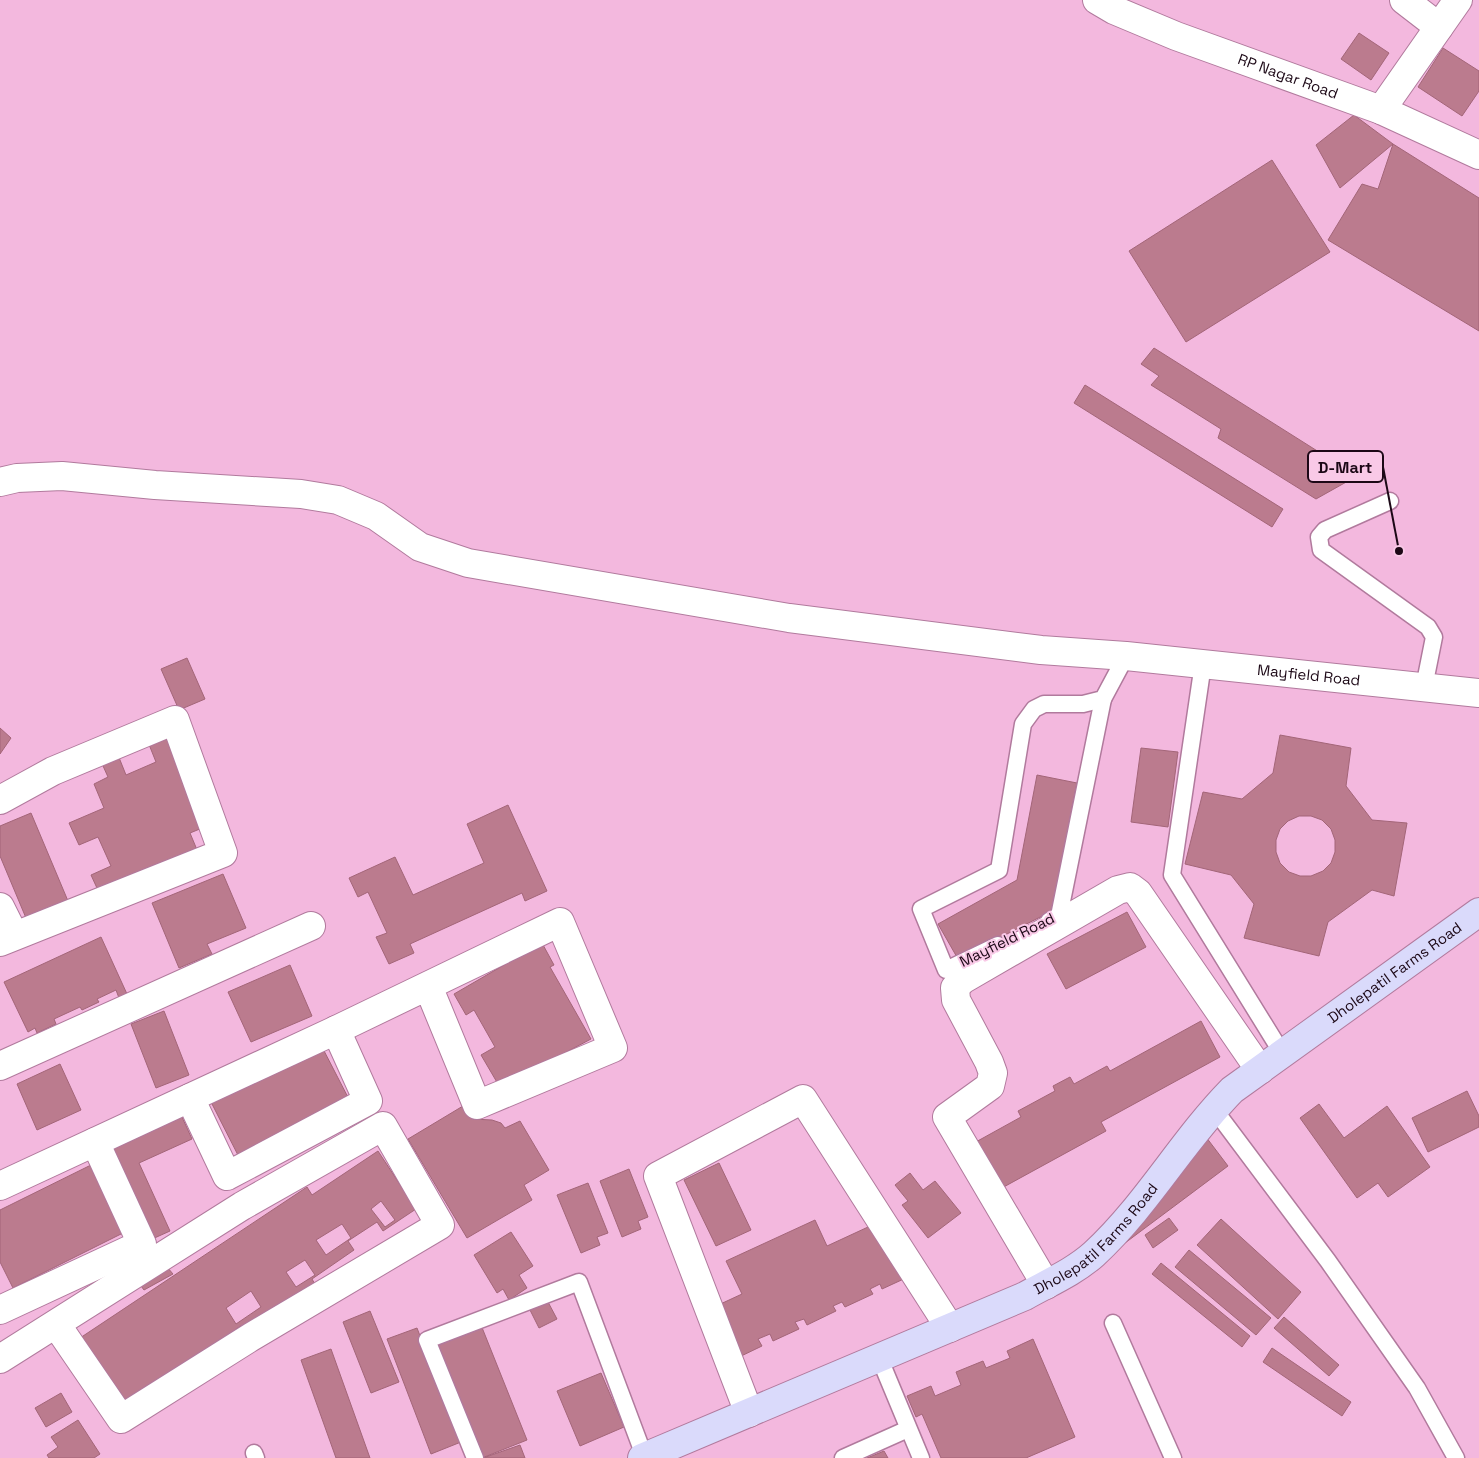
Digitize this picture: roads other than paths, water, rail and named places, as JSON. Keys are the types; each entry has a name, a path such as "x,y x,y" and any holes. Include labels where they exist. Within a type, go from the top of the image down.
{"street":[{"name":"RP Nagar Road","path":"1097,0 1114,10 1176,36 1381,110 1479,155"},
{"path":"1404,0 1439,28"},
{"path":"1381,110 1458,0"},
{"path":"0,482 17,478 62,476 155,485 301,494 338,500 376,516 420,548 468,563 789,618 1041,650 1126,656"},
{"name":"Mayfield Road","path":"1126,656 1479,693"},
{"path":"1450,690 1479,673"},
{"path":"0,800 52,771 176,720 223,854 7,938 0,907"},
{"path":"1046,1285 947,1117 990,1086 993,1073 956,1000 955,988 962,980 1118,890 1130,887 1138,893 1260,1070"},
{"name":"Dholepatil Farms Road","path":"644,1458 1025,1296 1065,1274 1092,1255 1124,1224 1214,1109 1232,1090 1282,1052 1479,912"},
{"path":"0,1186 336,1030 560,922 613,1048 477,1105 428,986"},
{"path":"0,1066 311,926"},
{"path":"190,1098 227,1176 368,1101 336,1030"},
{"path":"749,1412 658,1176 803,1099 950,1328"},
{"path":"0,1359 242,1206 382,1126 440,1225 251,1337 121,1418 56,1324"},
{"path":"0,1310 142,1244 94,1142"}],"lane":[{"path":"1390,501 1326,530 1319,537 1319,545 1321,550 1428,627 1434,637 1424,687"},
{"name":"Mayfield Road","path":"1103,699 1083,704 1044,704 1034,710 1023,724 999,870 921,909 946,970 1059,916 1103,699 1126,656"},
{"path":"1203,664 1172,875 1282,1052"},
{"path":"1214,1109 1328,1261 1417,1388 1456,1458"},
{"path":"475,1458 427,1340 579,1282 644,1458"},
{"path":"1113,1322 1173,1458"},
{"path":"879,1357 908,1429 922,1458"},
{"path":"843,1458 908,1429"}],"place":[{"name":"D-Mart","path":"1399,551"}]}
